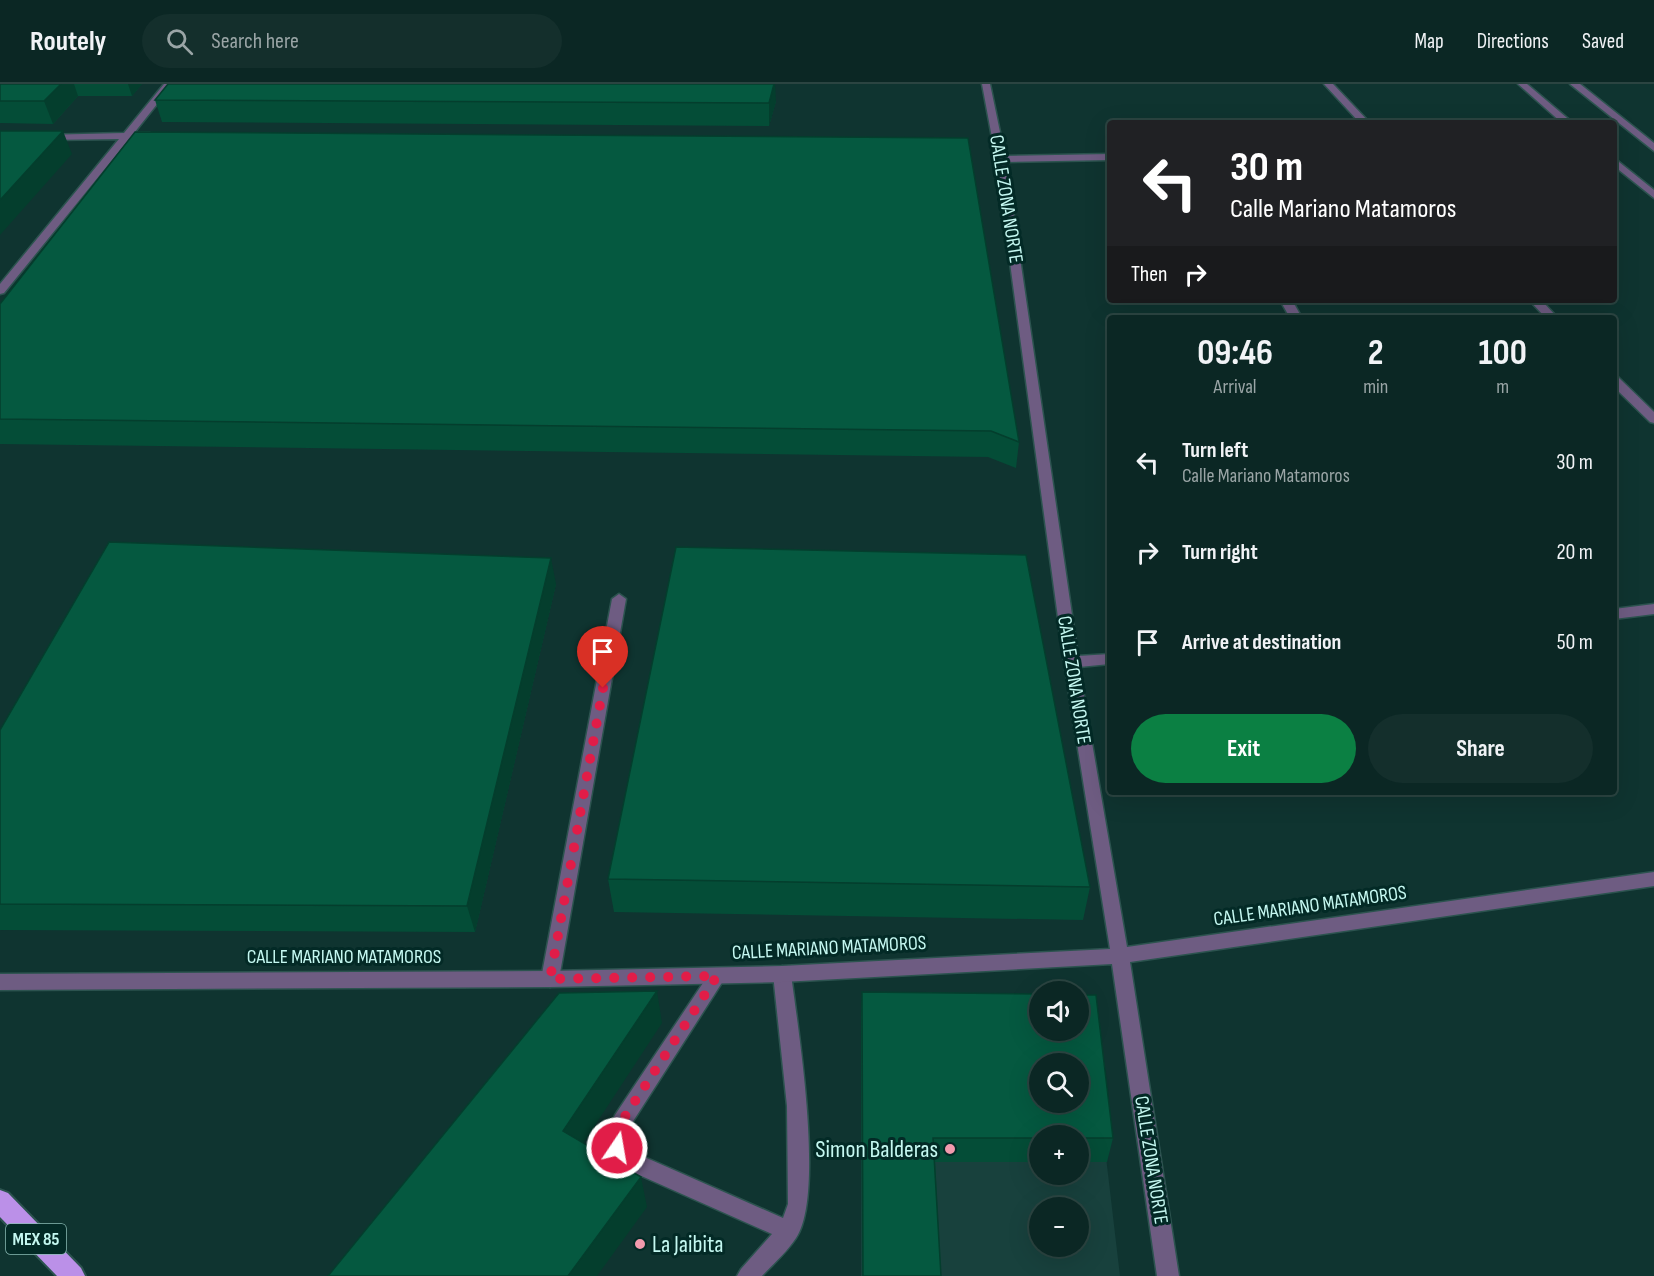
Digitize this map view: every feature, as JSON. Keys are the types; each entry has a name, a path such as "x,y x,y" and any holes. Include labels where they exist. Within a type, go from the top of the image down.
{"highway":[{"name":"MEX 85","path":"0,1201 73,1276"}],"street":[{"path":"0,291 169,84"},
{"name":"CALLE ZONA NORTE","path":"987,84 1001,159 1071,662 1120,956 1168,1276"},
{"path":"1328,84 1362,120"},
{"path":"1522,84 1564,120"},
{"path":"1574,84 1654,148"},
{"path":"35,137 163,136"},
{"path":"1001,159 1107,157"},
{"path":"1617,164 1654,195"},
{"path":"1538,303 1549,315"},
{"path":"1617,383 1654,419"},
{"path":"550,979 619,599"},
{"path":"1617,614 1654,609"},
{"path":"1071,662 1107,659"},
{"name":"CALLE MARIANO MATAMOROS","path":"0,982 717,976 1120,956 1654,879"},
{"path":"748,1276 789,1231 798,1204 797,1106 782,974"},
{"path":"717,976 622,1121 615,1138 617,1148 626,1159 789,1231"}],"shaded area":[{"name":"Simon Balderas","path":"861,1017 1029,1029 1029,1041 1089,1041 1090,1021 1120,1276 861,1276"}],"building":[{"path":"0,84 61,84 44,101 0,101"},
{"path":"168,84 774,84 769,103 155,100"},
{"path":"0,131 63,131 0,200"},
{"path":"135,132 968,138 1019,442 991,431 0,419 0,304"},
{"path":"109,542 551,558 467,906 0,904 0,730"},
{"path":"676,547 1026,555 1090,887 608,879"},
{"path":"657,991 563,1131 641,1177 568,1276 328,1276 559,993"},
{"path":"862,992 1029,994 1029,1041 1089,1041 1089,995 1096,995 1113,1138 1089,1138 1089,1125 1029,1125 1029,1138 933,1138 941,1276 863,1276"}],"place":[{"name":"Simon Balderas","path":"950,1149"},
{"name":"La Jaibita","path":"640,1244"}],"route":[{"path":"603,688 550,979 717,976 622,1121 615,1138 617,1148"}]}
